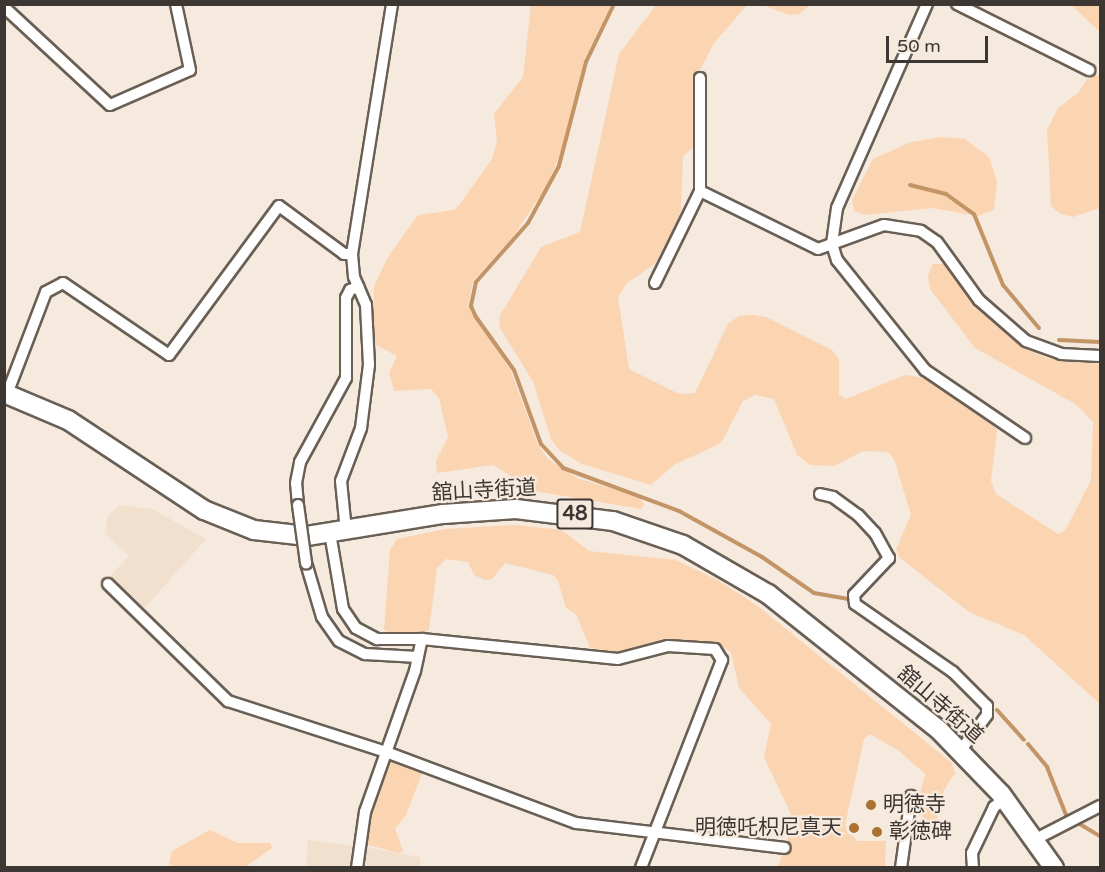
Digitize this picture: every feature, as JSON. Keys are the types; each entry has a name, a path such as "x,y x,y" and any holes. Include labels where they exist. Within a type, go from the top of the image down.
{"main road":[{"name":"舘山寺街道","path":"6,394 68,420 220,519 271,534 338,532 443,514 516,509 589,516 660,536 720,563 768,594 961,750 1005,798 1054,867"}],"street":[{"path":"4,7 110,105 190,70 176,4"},
{"path":"392,4 352,254 358,287 366,305 369,365 361,428 341,481 338,532 340,598 348,620 377,639 422,639 618,659 668,646 715,649 722,660 641,867"},
{"path":"927,4 837,208 832,244 837,260 925,370 1025,438"},
{"path":"957,4 1089,69"},
{"path":"655,283 700,191 700,78"},
{"path":"700,191 818,249 884,225 921,231 937,242 979,300 1026,341 1061,354 1101,356"},
{"path":"6,394 46,292 63,283 169,355 279,206 344,254 352,254"},
{"path":"358,287 350,290 346,298 346,378 300,462 296,483 306,563 322,617 339,641 365,654 418,657"},
{"path":"820,494 833,497 862,520 889,558 854,595 855,604 954,672 987,706 987,715 961,750"},
{"path":"108,584 228,701 386,752 566,820 785,848"},
{"path":"357,867 362,820 418,657 422,639"},
{"path":"902,867 911,796"},
{"path":"973,867 972,853 994,807 1005,798"},
{"path":"1036,839 1101,806"}],"shaded area":[{"path":"531,5 611,5 584,61 564,144 548,184 512,238 473,281 468,306 511,371 538,445 548,459 577,478 640,497 644,505 641,509 534,491 493,465 437,473 436,461 448,437 439,398 431,389 394,391 389,373 397,356 376,345 373,338 374,286 388,257 418,215 454,210 492,159 497,141 494,114 523,77"},
{"path":"656,5 747,5 714,43 696,78 695,146 683,156 681,210 674,228 655,264 627,283 618,297 629,369 679,394 695,393 728,324 739,316 753,315 766,317 832,350 839,359 839,395 846,399 905,375 926,378 989,421 997,430 991,481 996,494 1058,534 1065,531 1091,480 1093,422 1077,405 975,348 930,289 928,276 933,264 944,264 974,305 1022,347 1047,358 1100,364 1100,704 1024,635 969,612 900,558 896,549 911,515 894,459 888,452 863,451 834,466 810,465 797,455 774,399 755,395 743,401 721,443 674,465 651,485 582,464 559,450 551,439 533,382 500,328 499,317 541,247 580,232 619,54"},
{"path":"763,5 810,5 799,14 789,15"},
{"path":"1071,5 1100,5 1100,32"},
{"path":"1100,74 1100,208 1073,217 1061,214 1051,206 1047,130 1058,108 1078,93 1087,79"},
{"path":"941,137 965,139 989,157 997,181 994,210 978,216 932,208 865,215 854,211 852,200 873,159 911,142"},
{"path":"120,505 152,509 206,539 142,611 108,578 129,556 105,533 108,516"},
{"path":"516,525 562,530 589,551 676,560 719,581 759,607 952,763 955,773 944,790 936,822 929,822 916,811 925,774 899,751 870,734 864,739 845,825 857,841 886,841 885,867 778,867 794,821 764,757 771,724 739,688 731,652 717,644 676,641 618,653 590,648 576,614 566,608 558,581 553,575 505,563 492,579 485,580 474,575 468,562 446,559 437,568 429,630 420,634 392,634 384,630 390,550 397,539 445,529"},
{"path":"392,759 423,771 406,815 395,829 403,851 399,853 365,844 369,814"},
{"path":"210,830 238,843 270,843 272,848 245,867 174,867 169,864 172,851"},
{"path":"308,840 354,846 352,867 306,867"},
{"path":"364,847 420,857 421,867 362,868"}],"waterway":[{"path":"614,4 586,62 559,166 528,223 476,282 471,306 476,317 514,370 541,444 563,468 679,511 762,557 814,593 848,599"},
{"path":"910,185 946,194 974,214 1003,285 1039,328"},
{"path":"1059,340 1100,342"},
{"path":"997,710 1024,740"},
{"path":"1028,744 1047,767 1066,815"},
{"path":"1078,823 1100,836"}],"place":[{"name":"明徳寺","path":"871,805"},
{"name":"明徳吒枳尼真天","path":"854,828"},
{"name":"彰徳碑","path":"877,832"}]}
